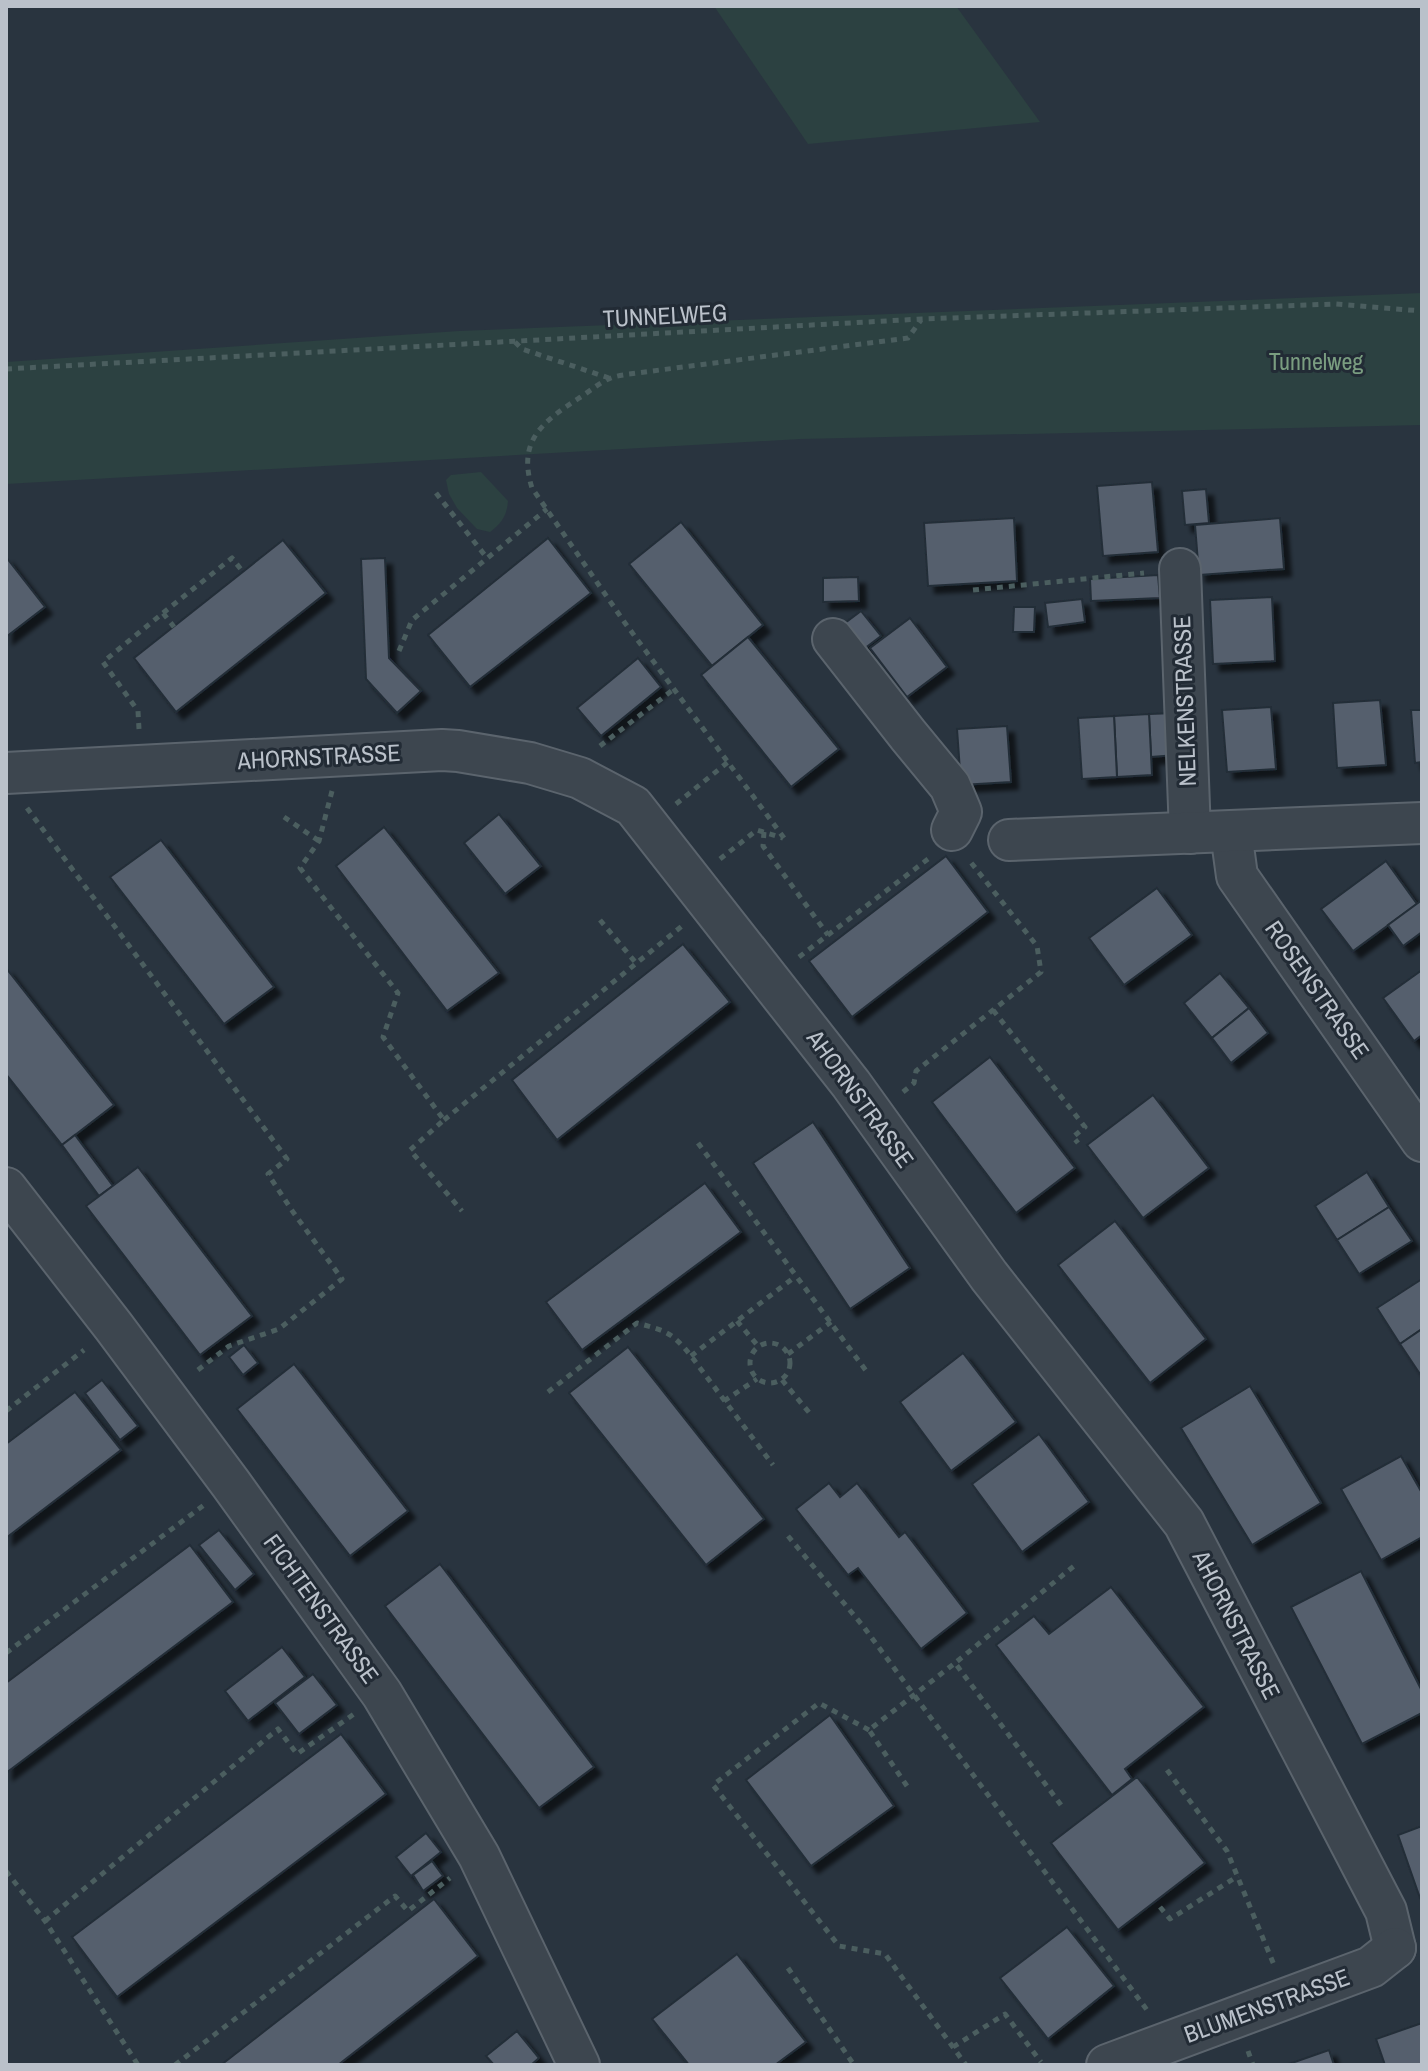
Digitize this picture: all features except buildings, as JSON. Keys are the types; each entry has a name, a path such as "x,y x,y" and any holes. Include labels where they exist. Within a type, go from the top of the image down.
{"street":[{"name":"NELKENSTRASSE","path":"1180,569 1190,833"},
{"path":"833,639 950,786 961,812 953,835"},
{"name":"AHORNSTRASSE","path":"14,772 442,750 530,763 580,778 633,806 851,1084 989,1276 1184,1523 1408,1952"},
{"path":"1009,840 1422,823"},
{"name":"ROSENSTRASSE","path":"1231,832 1237,876 1422,1141"},
{"name":"FICHTENSTRASSE","path":"6,1188 165,1395 382,1694 479,1856 579,2065"},
{"name":"BLUMENSTRASSE","path":"1107,2065 1408,1952"}],"path":[{"name":"TUNNELWEG","path":"6,369 922,319 1335,304 1422,311"},
{"path":"462,1211 410,1150 636,963 757,830 784,838 625,623 532,488 527,460 531,442 552,416 610,378 908,338 922,319"},
{"path":"515,342 522,349 610,378"},
{"path":"436,493 487,558"},
{"path":"399,651 412,620 547,509"},
{"path":"141,766 138,711 103,662 232,558 243,572"},
{"path":"973,590 1180,569"},
{"path":"163,613 174,627"},
{"path":"596,749 674,689"},
{"path":"336,756 332,791 319,841 300,868 398,993 383,1037 444,1120"},
{"path":"671,808 728,762"},
{"path":"14,772 27,809 287,1159 268,1174 342,1279 279,1329 229,1346 165,1395"},
{"path":"284,817 319,841"},
{"path":"764,832 763,846 828,935"},
{"path":"770,979 953,835 1037,946 1041,972 916,1071 914,1083 892,1101"},
{"path":"600,920 636,963"},
{"path":"993,1010 1085,1127 1073,1137 1078,1143"},
{"path":"698,1143 867,1372"},
{"path":"691,1356 796,1276"},
{"path":"737,1321 758,1346"},
{"path":"788,1354 831,1322"},
{"path":"548,1392 637,1323 666,1331 691,1356 773,1465"},
{"path":"6,1411 114,1327"},
{"path":"778,1344 788,1354 790,1367 782,1380 773,1384 757,1379 750,1369 750,1356 758,1346 778,1344"},
{"path":"724,1401 757,1379"},
{"path":"782,1380 812,1416"},
{"path":"6,1653 231,1484"},
{"path":"788,1536 863,1626 1169,2042"},
{"path":"869,1730 1074,1566"},
{"path":"955,1663 1061,1805"},
{"path":"45,1921 278,1729 297,1754 382,1694"},
{"path":"907,1786 869,1730 819,1703 713,1785 839,1946 885,1954 966,2065"},
{"path":"1167,1770 1227,1851 1277,1973"},
{"path":"175,2065 395,1896 408,1911 479,1856"},
{"path":"6,1871 45,1921 138,2065"},
{"path":"1160,1907 1170,1919 1238,1876"},
{"path":"788,1968 854,2065"},
{"path":"953,2047 1005,2014 1041,2062"}],"green space":[{"path":"714,6 956,6 1040,122 808,144"},
{"name":"Tunnelweg","path":"1422,293 1422,425 800,439 6,484 6,362 459,331"},
{"path":"481,472 508,501 503,518 490,532 477,529 457,508 446,480 451,475"}]}
